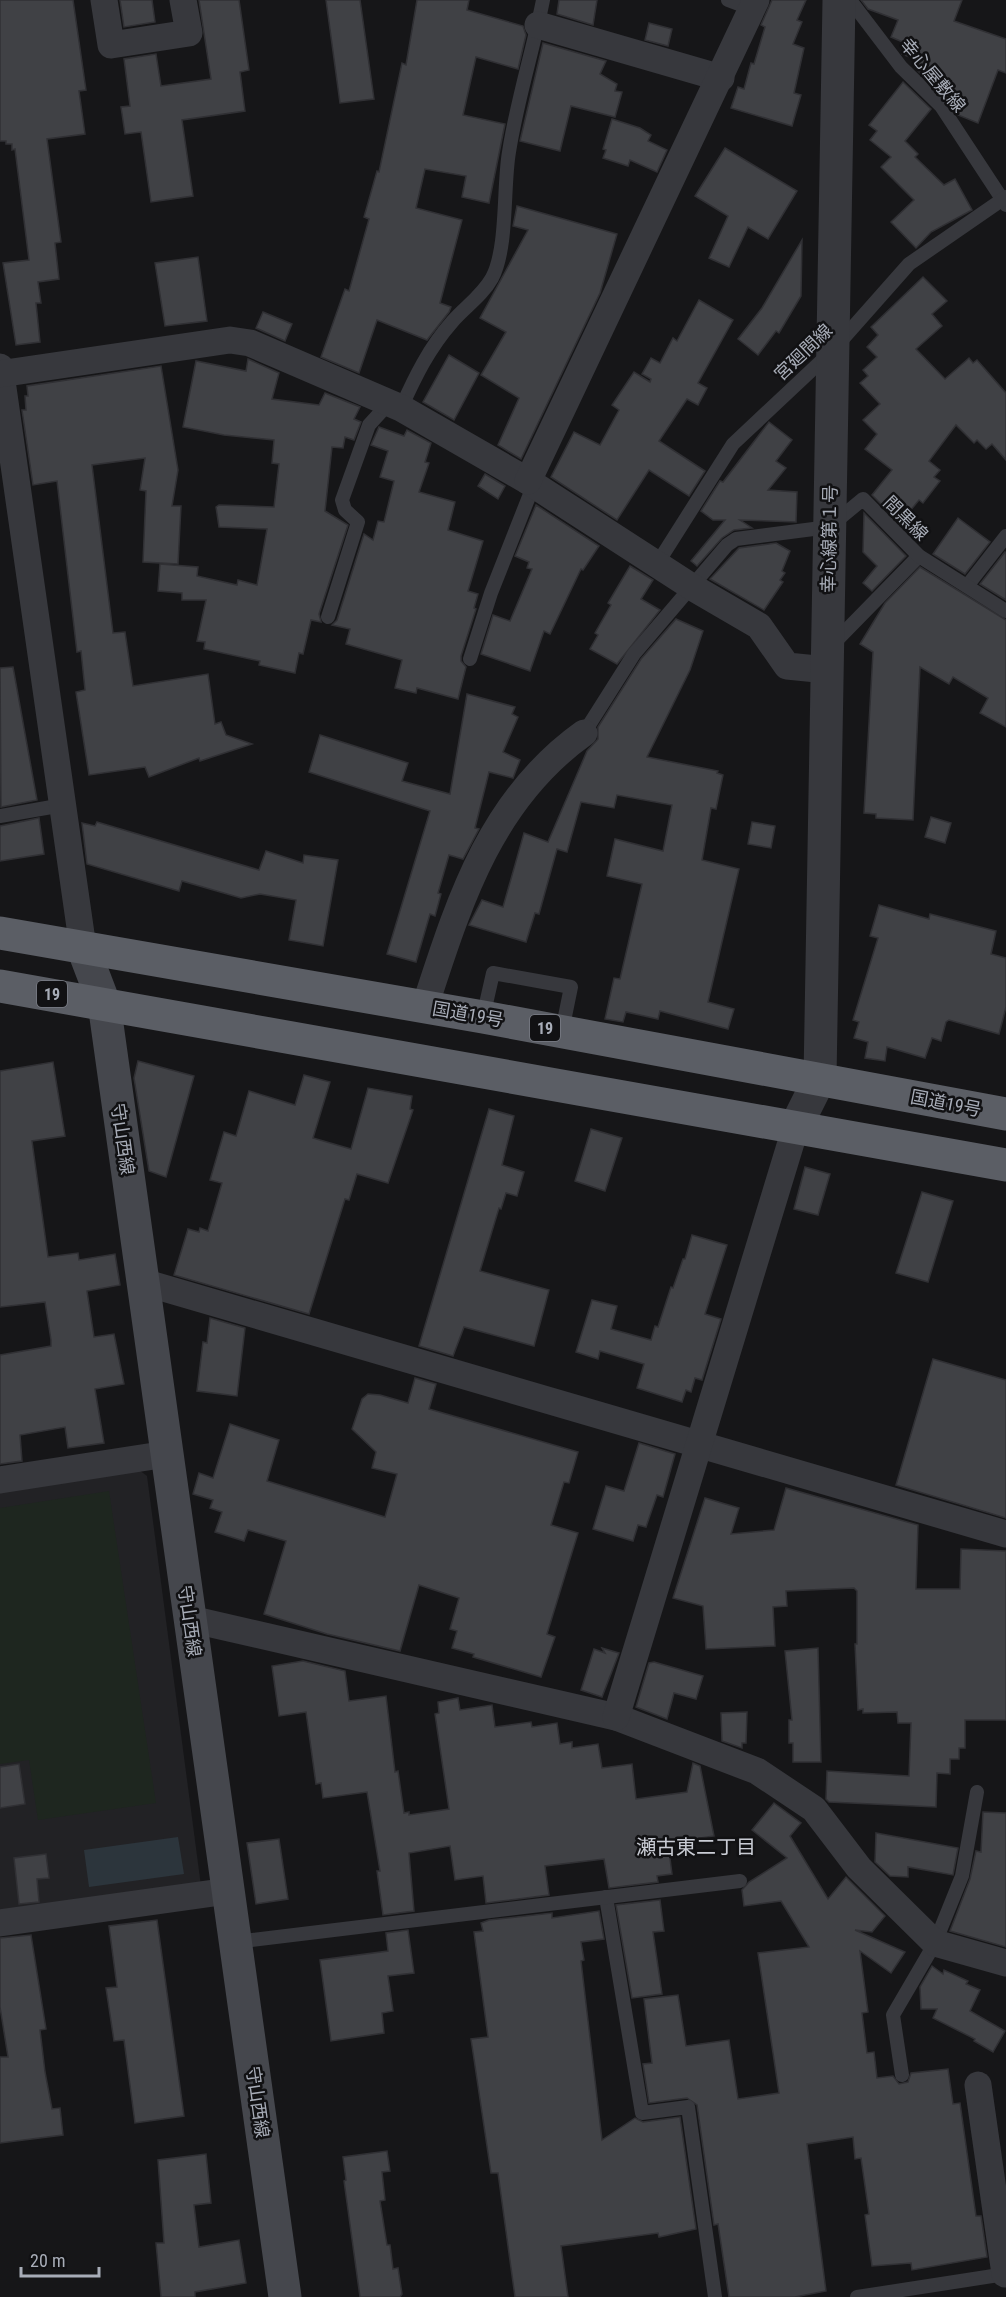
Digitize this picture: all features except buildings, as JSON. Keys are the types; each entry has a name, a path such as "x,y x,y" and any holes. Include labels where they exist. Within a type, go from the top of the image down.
{"highway":[{"name":"国道19号","path":"0,933 425,1006 1006,1114"},
{"name":"19","path":"0,986 1006,1165"}],"main road":[{"name":"守山西線","path":"83,948 104,1003 285,2297"}],"street":[{"path":"104,0 111,45 189,33 183,0"},
{"name":"幸心線第１号","path":"820,1078 838,0"},
{"path":"531,483 721,78 745,3"},
{"path":"541,13 721,78"},
{"path":"83,948 0,371 230,340 250,343 394,405 531,483 692,587 759,626 787,666 827,660"},
{"path":"425,1006 459,903 501,817 558,751 584,733"},
{"path":"616,1717 795,1126 820,1078"},
{"path":"143,1282 1006,1534"},
{"path":"0,1480 167,1454"},
{"path":"190,1619 616,1717 757,1772 814,1809 859,1868 935,1943 1006,1963"},
{"path":"0,1923 228,1891"},
{"path":"978,2085 1005,2274"}],"lane":[{"name":"幸心屋敷線","path":"850,0 901,67 940,106 1005,201"},
{"path":"328,617 358,522 345,510 342,500 369,425 394,405 419,366 452,322 477,298 492,277 501,242 512,133 520,91 541,13"},
{"name":"宮廻間線","path":"657,564 733,444 832,351 909,264 1005,201"},
{"path":"470,659 531,483"},
{"name":"間黒線","path":"829,527 863,500 919,556 1006,610"},
{"path":"584,733 634,654 727,545 736,539 829,527"},
{"path":"967,586 1006,536"},
{"path":"827,660 919,556"},
{"path":"0,816 63,805"},
{"path":"483,1017 493,973 570,987 562,1031"},
{"path":"902,2075 893,2015 935,1943 962,1876 977,1792"},
{"path":"235,1942 740,1881"},
{"path":"606,1897 642,2113 688,2107 716,2297"},
{"path":"857,2297 1005,2274"}],"shaded area":[{"path":"135,1467 147,1476 201,1886 0,1913 0,1486"},
{"path":"109,1491 156,1803 38,1820 29,1760 0,1764 0,1508"},
{"path":"178,1837 184,1874 89,1887 84,1850"}],"district":[{"name":"瀬古東二丁目","path":"696,1847"}]}
